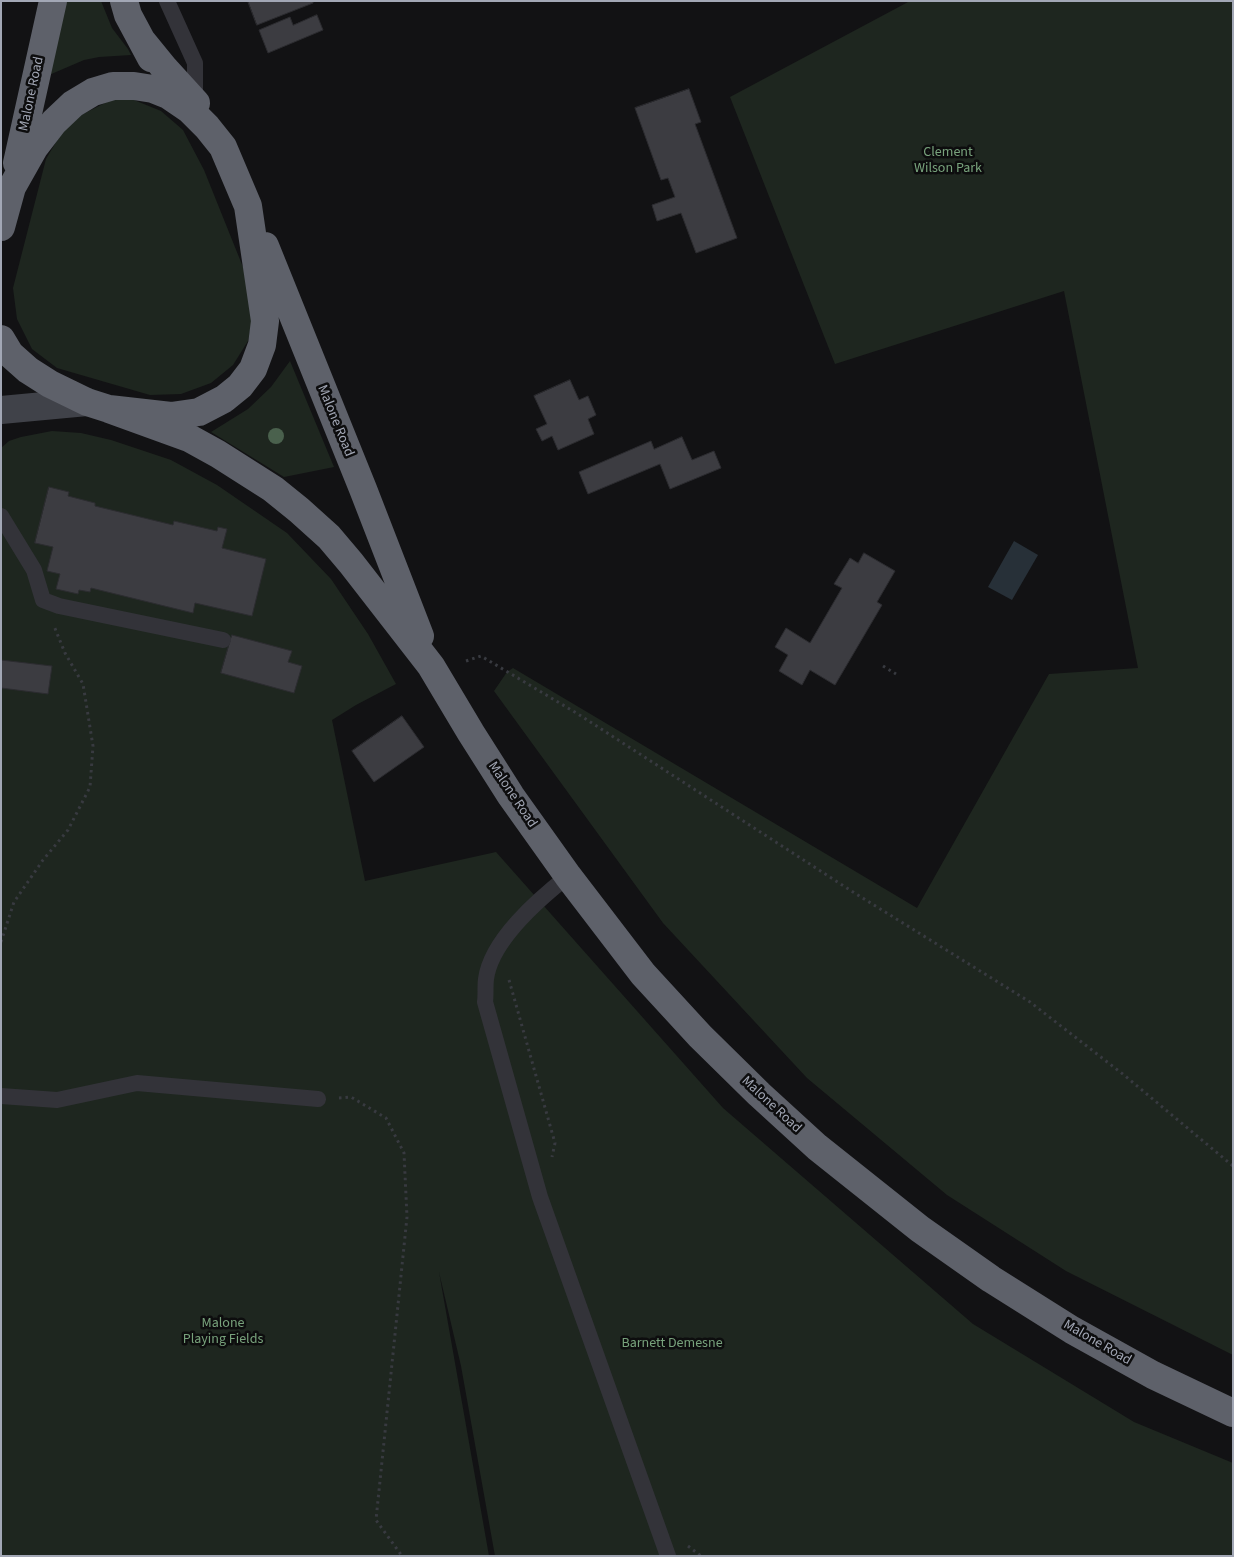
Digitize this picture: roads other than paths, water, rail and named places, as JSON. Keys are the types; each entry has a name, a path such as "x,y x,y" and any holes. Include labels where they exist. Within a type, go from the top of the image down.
{"highway":[{"name":"Malone Road","path":"12,187 52,1"},
{"path":"124,1 128,15 168,95"},
{"path":"1,339 10,354 28,370 50,384 98,405 171,416 199,412 224,399 240,386 253,369 262,345 265,321 248,206 206,116 143,42"},
{"path":"1,227 12,187 34,148 54,122 73,104 93,92 113,86 134,86 153,89 168,95 190,110 207,127 222,147"},
{"name":"Malone Road","path":"248,206 363,489 431,666"},
{"name":"Malone Road","path":"98,405 189,438 248,472 299,510 329,537 351,562 431,666 511,796 568,876 643,974 700,1036 809,1141 868,1190 991,1279 1072,1330 1153,1375 1233,1413"}],"main road":[{"path":"1,410 98,405"}],"lane":[{"path":"167,1 194,63 195,102"},
{"path":"1,516 34,570 43,600 59,606 223,640"},
{"path":"568,876 527,913 508,933 498,948 486,978 486,1002 540,1198 668,1556"},
{"path":"1,1096 58,1100 137,1083 318,1099"}],"park label":[{"name":"Clement Wilson Park","path":"948,162"},
{"name":"Malone Playing Fields","path":"223,1332"},
{"name":"Barnett Demesne","path":"672,1344"}]}
